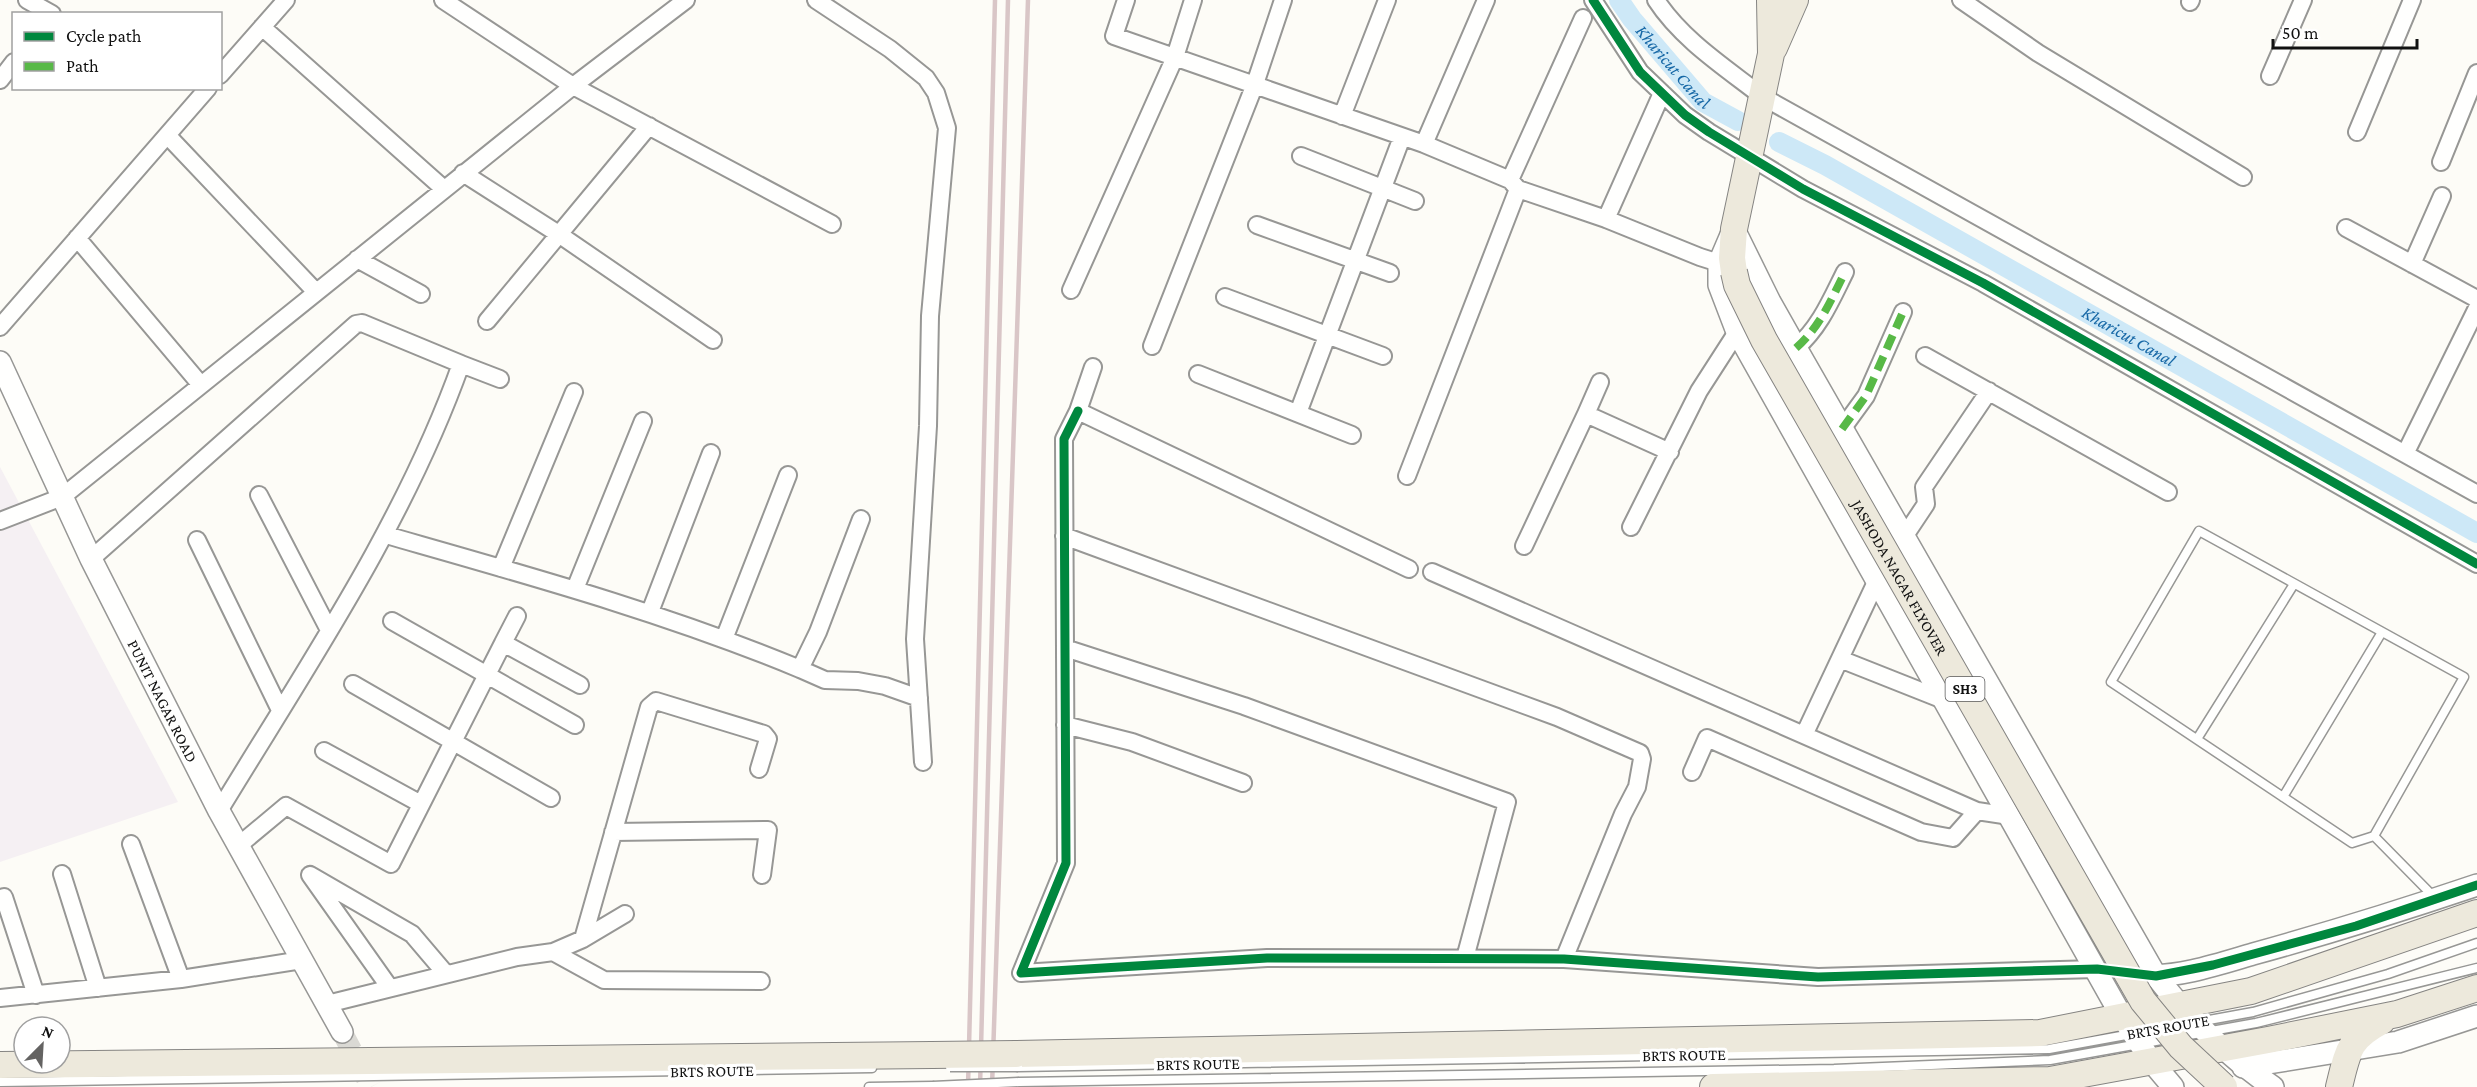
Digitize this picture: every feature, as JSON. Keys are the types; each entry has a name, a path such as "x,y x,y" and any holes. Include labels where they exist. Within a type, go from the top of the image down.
{"main road":[{"path":"1763,97 1771,54 1770,0"},
{"path":"1771,54 1795,0"},
{"name":"SH3","path":"1734,229 1763,97"},
{"name":"JASHODA NAGAR FLYOVER","path":"1734,229 1732,258 1727,267 1764,340 2143,1002 2181,1047 2224,1087"},
{"path":"1713,1087 2050,1080 2137,1039 2200,1027 2251,991 2477,913"},
{"path":"2339,1087 2348,1050 2364,1031 2397,1014 2477,984"},
{"path":"0,1065 1017,1061 2040,1033 2137,1039 2200,1027 2397,1014"}],"street":[{"path":"27,0 48,12"},
{"path":"222,73 286,0"},
{"path":"443,0 573,86 832,224"},
{"path":"0,521 62,497 463,173 686,0"},
{"path":"816,0 890,49 926,78 936,93 947,128 930,316 928,426 915,639 923,762"},
{"path":"1126,0 1114,36 1424,144 1514,184 1727,267"},
{"path":"1071,290 1175,57 1193,0"},
{"path":"1152,346 1255,84 1283,0"},
{"path":"1342,116 1387,0"},
{"path":"1424,144 1486,0"},
{"path":"1593,0 1640,72 1685,115 1749,158 1983,283 2477,564"},
{"path":"1656,0 1666,15 1701,47 1763,97 2477,494"},
{"path":"1961,0 2038,53 2243,177"},
{"path":"2270,76 2303,0"},
{"path":"2357,132 2412,0"},
{"path":"1407,476 1514,184 1582,18"},
{"path":"262,27 444,189"},
{"path":"0,80 12,65"},
{"path":"2441,162 2472,97 2477,73"},
{"path":"0,327 206,90"},
{"path":"1606,219 1662,93"},
{"path":"487,321 649,126"},
{"path":"167,135 316,292"},
{"path":"1298,413 1402,137"},
{"path":"1301,156 1415,201"},
{"path":"463,173 560,235 713,340"},
{"path":"2412,264 2442,196"},
{"path":"1257,225 1390,273"},
{"path":"2346,228 2477,299"},
{"name":"SH3","path":"1734,229 1770,302 2156,976 2200,1027 2243,1067 2273,1087"},
{"path":"77,238 201,385"},
{"path":"357,259 421,294"},
{"name":"SH3","path":"1727,267 1719,285 1737,332 2010,816"},
{"path":"1796,348 1811,335 1821,322 1845,272"},
{"path":"1225,297 1383,356"},
{"path":"2405,454 2477,308"},
{"path":"1842,429 1866,396 1903,312"},
{"path":"91,559 356,324 362,323 500,379"},
{"path":"1631,527 1699,391 1737,332"},
{"path":"1925,356 2168,492"},
{"name":"PUNIT NAGAR ROAD","path":"0,362 91,559 219,811 342,1032"},
{"path":"219,811 386,535 429,447 461,364"},
{"path":"1093,367 1078,411 1064,439 1066,863 1021,973 1267,958 1465,958 1564,959 1818,977 2097,969 2156,976 2246,956 2356,926 2477,885"},
{"path":"1198,374 1352,435"},
{"path":"1524,546 1600,382"},
{"path":"1904,537 1926,504 1924,487 1989,391"},
{"path":"501,568 574,392"},
{"path":"1078,411 1409,569"},
{"path":"1586,414 1670,452"},
{"path":"575,589 643,421"},
{"path":"650,612 711,453"},
{"path":"724,639 788,475"},
{"path":"259,495 328,630"},
{"path":"800,669 818,632 861,519"},
{"path":"386,535 650,612 825,680 867,682 918,698"},
{"path":"1064,536 1557,717 1640,753 1642,759 1637,788 1623,814 1564,959"},
{"path":"197,540 280,710"},
{"path":"1432,572 1977,811 2010,816 2137,1039 2173,1087"},
{"path":"1804,735 1877,580"},
{"path":"238,846 286,806 391,864 517,616"},
{"path":"392,621 575,725"},
{"path":"502,643 580,686"},
{"path":"1065,648 1244,706 1507,802 1465,958"},
{"path":"1840,659 1946,701"},
{"path":"353,684 551,798"},
{"path":"583,939 646,713 656,701 764,734 768,739 759,769"},
{"path":"1065,725 1132,742 1243,783"},
{"path":"1692,772 1707,738 1921,832 1953,838 1977,811"},
{"path":"324,751 421,804"},
{"path":"613,832 768,830 762,875"},
{"path":"131,844 181,979"},
{"path":"390,988 306,870 412,934 446,974"},
{"path":"62,874 98,988"},
{"path":"4,897 36,995"},
{"path":"327,1004 517,957 553,952 583,939 625,914"},
{"path":"553,952 604,980 761,981"},
{"path":"0,998 181,979 302,960"},
{"path":"2243,1067 2398,1042 2477,1016"}],"lane":[{"path":"2199,531 2382,632 2464,677 2374,836 2352,843 2111,682 2199,531"},
{"path":"2197,740 2294,584"},
{"path":"2283,797 2382,632"},
{"path":"2374,836 2436,899"},
{"name":"BRTS ROUTE","path":"2200,1027 2388,974 2477,944"},
{"name":"BRTS ROUTE","path":"2200,1027 2256,1023 2399,987 2477,984"},
{"name":"BRTS ROUTE","path":"869,1087 1019,1082 1834,1069 2050,1060 2137,1039"},
{"name":"BRTS ROUTE","path":"0,1082 884,1068"}],"shaded area":[{"path":"0,467 178,802 0,862"}],"waterway":[{"name":"Kharicut Canal","path":"1619,0 1632,19 1703,102 1738,121"},
{"name":"Kharicut Canal","path":"1779,142 1825,165 2477,533"}],"tunnel":[{"path":"342,1032 371,1087"}],"railway":[{"path":"968,1087 995,0"},
{"path":"980,1087 1008,0"},
{"path":"992,1087 1028,0"}],"marked path":[{"path":"1796,348 1818,322 1845,272"},
{"path":"1842,429 1866,396 1903,312"}],"cycle path":[{"path":"1593,0 1640,72 1685,115 1709,132 1803,189 1983,283 2477,564"},
{"path":"1078,411 1064,439 1066,863 1021,973 1267,958 1564,959 1818,977 2097,969 2156,976 2213,965 2356,926 2477,885"}]}
